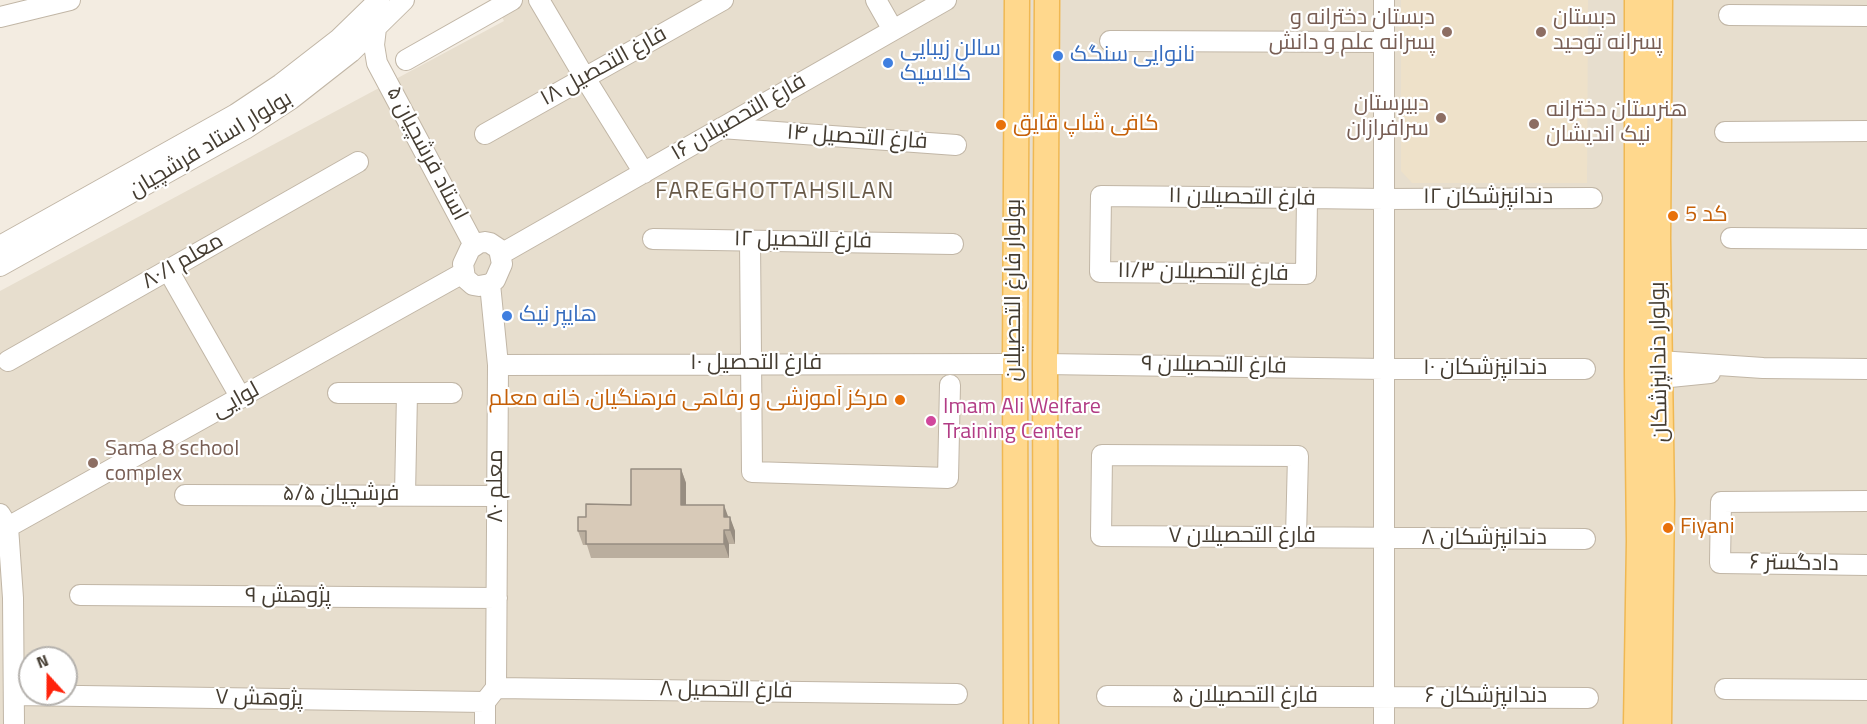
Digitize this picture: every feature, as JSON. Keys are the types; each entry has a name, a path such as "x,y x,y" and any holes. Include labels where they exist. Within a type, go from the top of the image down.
{"main road":[{"name":"بولوار فارغ التحصیلان","path":"1016,724 1014,364 1017,0"},
{"name":"بولوار فارغ التحصیلان","path":"1046,724 1047,0"},
{"name":"بولوار دندانپزشکان","path":"1636,724 1639,541 1636,374 1638,0"},
{"name":"بولوار دندانپزشکان","path":"1659,724 1662,501 1660,0"},
{"path":"1014,364 1045,364"},
{"path":"1636,374 1660,370"}],"street":[{"path":"0,17 70,0"},
{"name":"بولوار استاد فرشچیان","path":"0,246 236,114 281,84 339,39 379,0"},
{"name":"بولوار استاد فرشچیان","path":"0,266 245,129 291,99 351,52 404,0"},
{"path":"406,60 512,0"},
{"path":"539,0 644,172"},
{"name":"فارغ التحصیل ۱۸","path":"485,134 723,0"},
{"path":"876,0 893,30"},
{"name":"فارغ التحصیلان ۱۶","path":"501,254 946,0"},
{"path":"1384,0 1384,724"},
{"path":"1729,15 1867,16"},
{"name":"استاد فرشچیان ۵","path":"376,28 374,45 377,63 474,245"},
{"path":"1110,41 1384,42"},
{"name":"استاد فرشچیان ۵","path":"351,52 377,63"},
{"name":"فارغ التحصیل ۱۴","path":"721,128 956,145"},
{"path":"1725,132 1867,131"},
{"name":"معلم ۸۰/۱","path":"8,361 358,162"},
{"name":"فارغ التحصیلان ۱۱","path":"1100,272 1101,196 1384,199"},
{"name":"فارغ التحصیلان ۱۱/۳","path":"1100,272 1306,274 1307,198"},
{"name":"دندانپزشکان ۱۲","path":"1384,199 1592,198"},
{"name":"فارغ التحصیل ۱۲","path":"653,238 953,244"},
{"path":"1731,238 1867,239"},
{"path":"750,240 752,472 948,478 950,385"},
{"path":"490,243 495,245 501,254 502,264 495,280 490,284 473,285 463,273 463,264 474,245 490,243"},
{"path":"168,270 241,398"},
{"name":"لوایی","path":"4,521 241,398 463,273"},
{"name":"معلم ۸۰","path":"486,724 491,695 497,598 498,365 490,284"},
{"name":"فارغ التحصیل ۱۰","path":"498,365 1014,364"},
{"name":"فارغ التحصیلان ۹","path":"1045,364 1384,369"},
{"name":"دندانپزشکان ۱۰","path":"1384,369 1585,369"},
{"path":"1660,370 1867,369"},
{"path":"338,393 452,393"},
{"path":"405,495 407,393"},
{"name":"فارغ التحصیلان ۷","path":"1296,537 1298,456 1102,455 1101,536 1384,538"},
{"name":"فرشچیان ۵/۵","path":"185,495 497,496"},
{"name":"دادگستر ۶","path":"1867,501 1721,502 1720,563 1867,565"},
{"path":"4,521 13,598 14,724"},
{"name":"دندانپزشکان ۸","path":"1384,538 1585,539"},
{"name":"پژوهش ۹","path":"80,595 497,598"},
{"path":"1725,689 1867,690"},
{"name":"فارغ التحصیل ۸","path":"491,695 957,694"},
{"name":"پژوهش ۷","path":"14,695 491,695"},
{"name":"فارغ التحصیلان ۵","path":"1107,696 1384,697"},
{"name":"دندانپزشکان ۶","path":"1384,697 1588,698"}],"shaded area":[{"path":"493,0 1867,0 1867,724 0,724 0,291 504,21"},
{"path":"1401,0 1588,0 1587,183 1412,183 1401,171"}],"building":[{"path":"631,469 681,469 681,505 724,505 724,517 730,517 730,530 724,530 724,544 586,544 586,531 578,531 578,517 586,517 586,504 631,505"}],"place":[{"name":"دبستان دخترانه و پسرانه علم و دانش","path":"1447,32"},
{"name":"دبستان پسرانه توحید","path":"1541,32"},
{"name":"نانوایی سنگک","path":"1058,56"},
{"name":"سالن زیبایی کلاسیک","path":"888,63"},
{"name":"دبیرستان سرافرازان","path":"1441,118"},
{"name":"هنرستان دخترانه نیک اندیشان","path":"1534,124"},
{"name":"کافی شاپ قایق","path":"1001,125"},
{"name":"کد 5","path":"1673,216"},
{"name":"هایپر نیک","path":"507,316"},
{"name":"مرکز آموزشی و رفاهی فرهنگیان، خانه معلم","path":"900,400"},
{"name":"Imam Ali Welfare Training Center","path":"931,421"},
{"name":"Sama 8 school complex","path":"93,463"},
{"name":"Fiyani","path":"1668,528"}],"district":[{"name":"FAREGHOTTAHSILAN","path":"775,192"}]}
